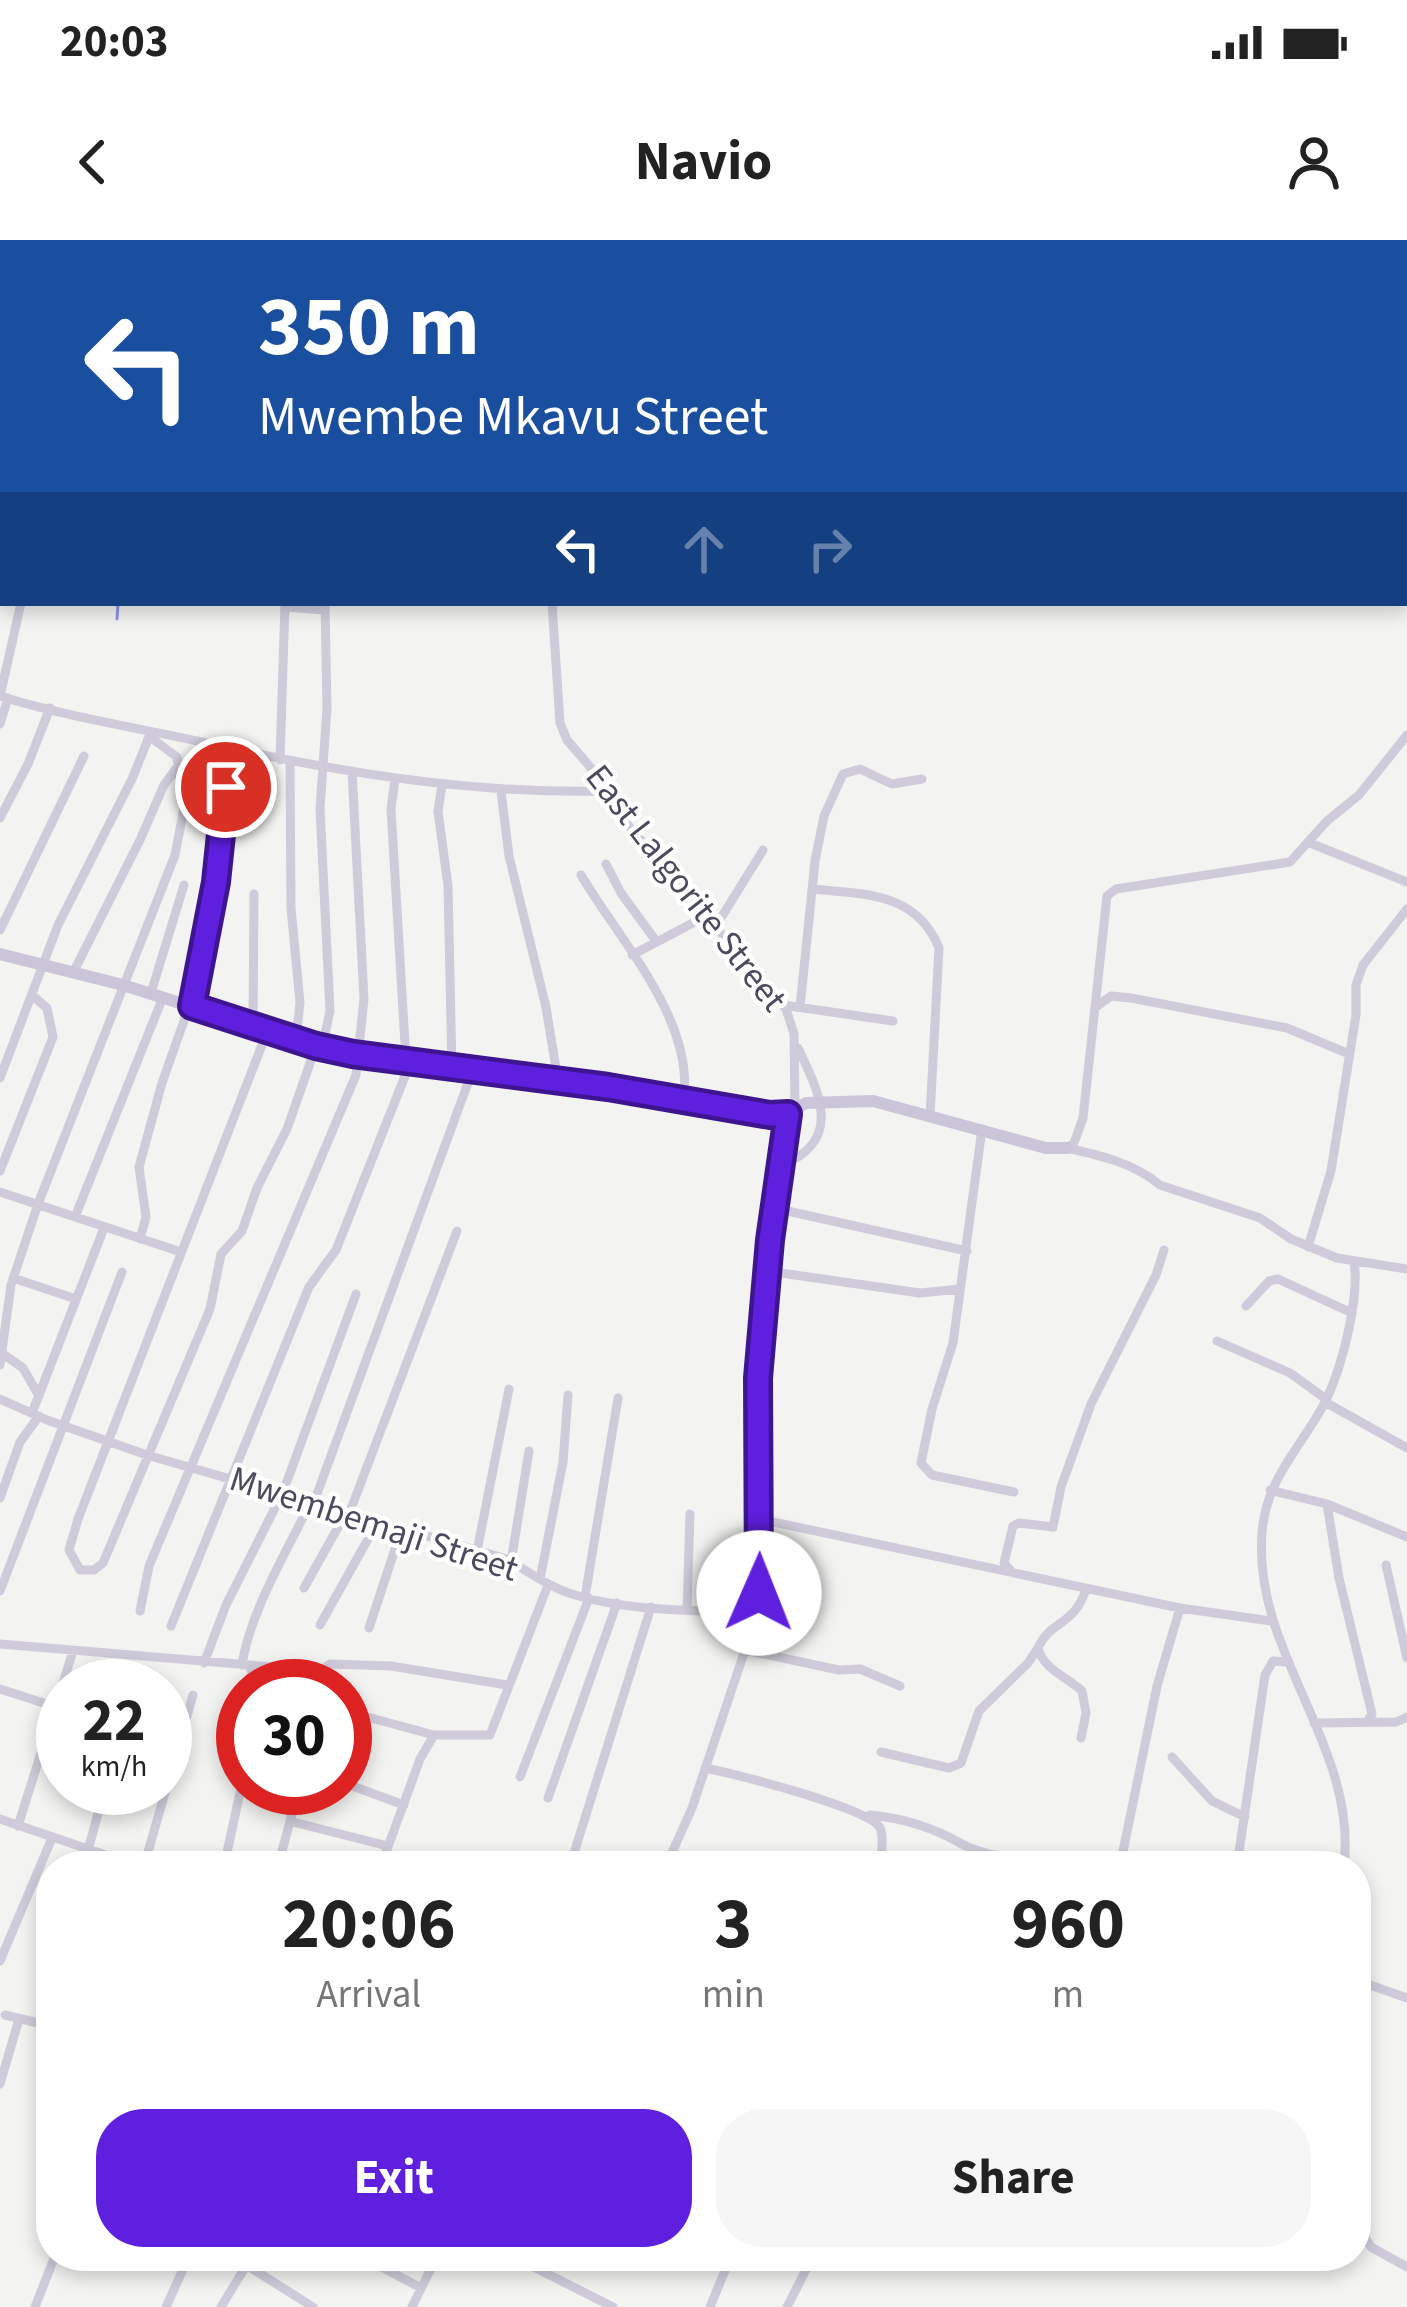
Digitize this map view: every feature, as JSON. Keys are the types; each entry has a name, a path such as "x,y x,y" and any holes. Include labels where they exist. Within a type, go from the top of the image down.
{"street":[{"path":"0,724 20,606"},
{"path":"285,606 285,761 300,1003 296,1040"},
{"name":"East Lalgorite Street","path":"552,606 562,730 627,824 783,1004 794,1041 792,1111 774,1208 758,1378 759,1593 746,1650 672,1851"},
{"path":"267,1032 69,1550 80,1570 94,1570 103,1563 210,1309 221,1254 242,1231 257,1188 287,1129 330,1011 320,809 327,708 325,607"},
{"path":"3,697 150,734 395,779 501,791 605,791"},
{"path":"0,818 50,708"},
{"path":"39,1396 23,1368 1,1353 3,1305 38,1204 164,888 182,829 183,791 174,751 150,734"},
{"path":"0,1078 58,925 150,734"},
{"path":"1067,1148 1077,1137 1083,1118 1105,901 1111,892 1290,862 1359,795 1401,749 1407,735"},
{"path":"0,931 83,756"},
{"path":"73,973 164,785 178,766"},
{"path":"800,1007 824,816 842,774 860,769 892,784 922,779"},
{"path":"140,1611 149,1566 350,1092 361,1055 364,999 352,771"},
{"path":"171,1626 310,1287 336,1250 408,1061 392,809 395,779"},
{"path":"442,785 438,811 448,886 452,1069"},
{"path":"140,1239 146,1204 139,1167 162,1083 192,1006 216,882 226,787"},
{"path":"501,791 509,856 546,1007 558,1081"},
{"path":"1310,843 1407,882"},
{"path":"716,926 763,850"},
{"path":"606,864 656,941"},
{"path":"581,874 672,1028 686,1081 684,1098"},
{"path":"75,1217 157,995 184,885"},
{"path":"812,889 892,901 924,918 932,929 939,948 931,1116"},
{"path":"253,1027 254,895"},
{"path":"1308,1247 1328,1190 1359,975 1407,909"},
{"path":"632,955 708,915"},
{"path":"0,954 123,985 319,1047 361,1055 684,1098 770,1115 822,1101 873,1102 1046,1148 1098,1155 1147,1174 1160,1185 1260,1218 1308,1247 1354,1262 1407,1269"},
{"path":"0,1171 53,1037 47,1008 33,996"},
{"path":"1097,1006 1111,996 1131,998 1286,1028 1349,1054"},
{"path":"783,1004 893,1021"},
{"path":"780,1166 805,1155 816,1142 822,1101 794,1041"},
{"path":"247,1659 253,1618 312,1502 472,1072"},
{"path":"982,1130 953,1342 921,1463 932,1475 1014,1492"},
{"path":"0,1192 182,1252"},
{"path":"774,1208 967,1251"},
{"path":"0,1498 104,1228"},
{"path":"304,1588 348,1513 457,1231"},
{"path":"1013,1573 1004,1563 1013,1526 1053,1526 1061,1487 1091,1405 1164,1250"},
{"path":"1345,1851 1338,1784 1271,1621 1261,1556 1270,1490 1326,1401 1352,1313 1354,1262"},
{"path":"767,1271 920,1293 960,1289"},
{"path":"0,1591 122,1272"},
{"path":"13,1278 76,1300"},
{"path":"1246,1306 1269,1281 1278,1279 1352,1313"},
{"path":"204,1663 226,1606 283,1492 356,1294"},
{"path":"1217,1341 1290,1373 1326,1401 1407,1448"},
{"path":"477,1551 509,1389"},
{"path":"372,1718 434,1735 490,1735 544,1582 568,1395"},
{"path":"520,1777 587,1598 618,1398"},
{"name":"Mwembemaji Street","path":"0,1399 147,1454 511,1562 544,1582 587,1598 754,1613"},
{"path":"511,1562 529,1451"},
{"path":"1270,1490 1328,1504 1407,1537"},
{"path":"1328,1504 1339,1578 1372,1714 1367,1722"},
{"path":"687,1609 690,1514"},
{"path":"759,1519 1180,1608 1271,1621"},
{"path":"320,1625 377,1523"},
{"path":"369,1628 401,1531"},
{"path":"1386,1565 1407,1658"},
{"path":"880,1752 949,1768 961,1763 980,1711 1028,1663 1048,1631 1074,1616 1086,1588"},
{"path":"548,1798 617,1603"},
{"path":"575,1851 651,1607"},
{"path":"1123,1851 1156,1686 1180,1608"},
{"path":"0,1644 216,1664"},
{"path":"1038,1648 1040,1657 1085,1698 1081,1738"},
{"path":"746,1650 838,1670 860,1669 900,1686"},
{"path":"71,1659 73,1651"},
{"path":"1239,1851 1264,1675 1274,1661 1286,1662"},
{"path":"372,1665 507,1685"},
{"path":"0,1689 36,1701"},
{"path":"146,1851 193,1695"},
{"path":"1314,1723 1407,1718"},
{"path":"386,1851 434,1735"},
{"path":"1172,1757 1212,1801 1245,1817"},
{"path":"705,1768 862,1816 896,1818 986,1851"},
{"path":"18,1826 36,1770"},
{"path":"372,1793 404,1805"},
{"path":"0,1820 88,1850 98,1815"},
{"path":"227,1851 235,1815"},
{"path":"283,1851 294,1815"},
{"path":"862,1816 881,1830 883,1851"},
{"path":"293,1822 388,1846"},
{"path":"46,1851 52,1838"},
{"path":"0,1960 36,1876"},
{"path":"1371,1985 1407,1998"},
{"path":"0,1998 3,2014 36,2023"},
{"path":"0,2084 19,2019"},
{"path":"1371,2247 1407,2267"},
{"path":"35,2307 49,2271"},
{"path":"166,2307 182,2271"},
{"path":"221,2307 242,2271"},
{"path":"264,2271 313,2307"},
{"path":"390,2271 422,2288"},
{"path":"412,2307 430,2271"},
{"path":"542,2271 613,2307"},
{"path":"710,2307 725,2271"},
{"path":"787,2307 806,2271"}],"waterway":[{"path":"117,619 118,606"}],"route":[{"path":"226,787 216,882 192,1006 353,1054 788,1114 770,1240 758,1378 759,1593"}]}
